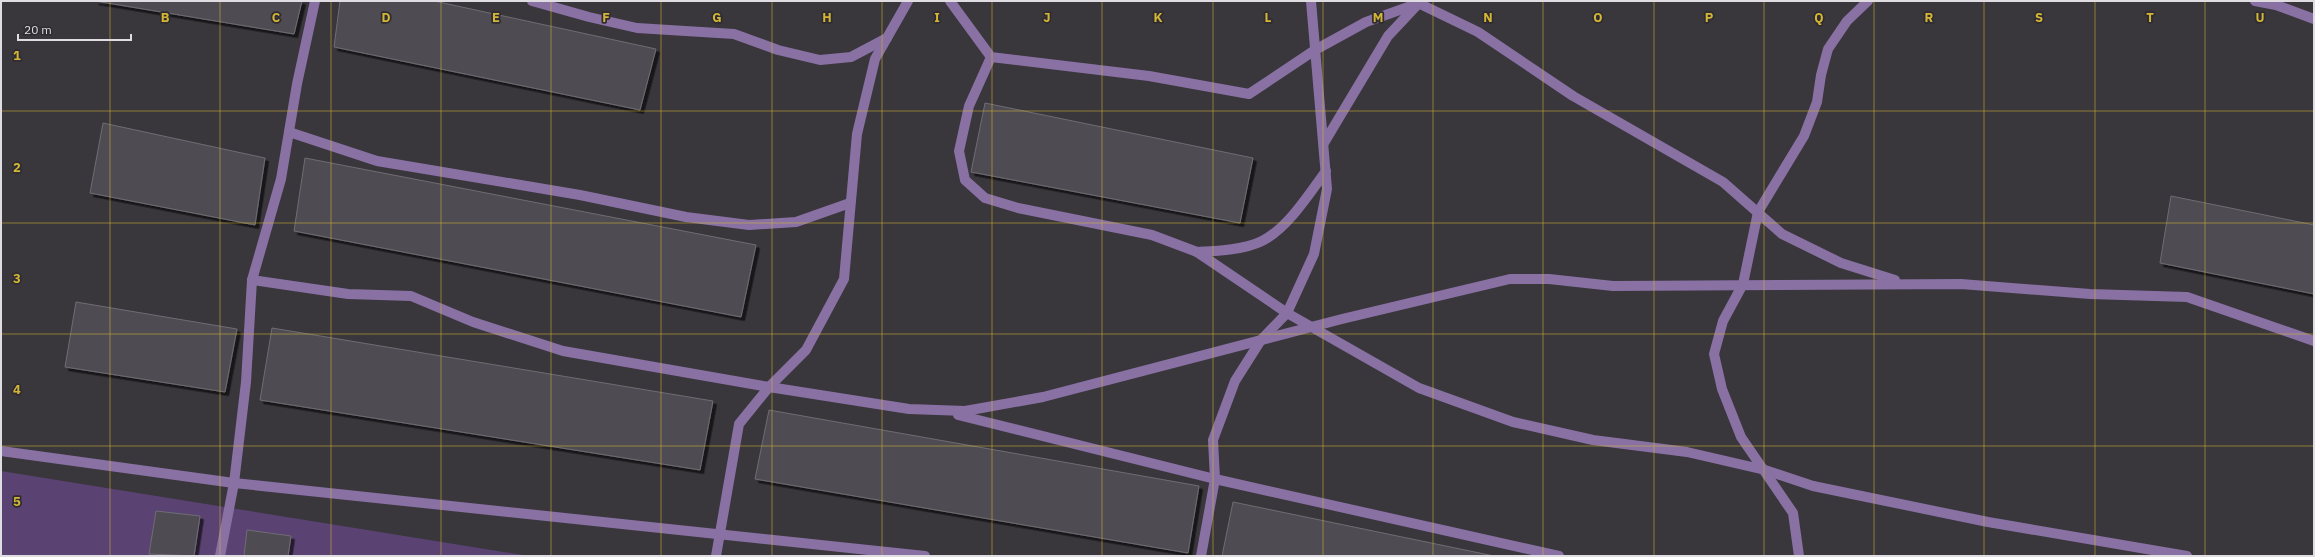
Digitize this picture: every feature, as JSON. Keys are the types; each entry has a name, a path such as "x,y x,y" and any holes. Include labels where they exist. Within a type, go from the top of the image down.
{"street":[{"path":"220,556 234,483 246,382 252,280 281,179 297,84 315,1"},
{"path":"532,1 589,17 637,28 734,34 778,50 820,60 851,58 887,38"},
{"path":"716,556 738,424 769,387 806,350 844,279 857,134 875,59 908,1"},
{"path":"950,1 991,57 1149,76 1249,94 1315,50 1366,22 1419,2 1478,32 1573,96 1723,182 1782,234 1841,263 1904,283"},
{"path":"1201,556 1215,479 1213,440 1234,381 1261,340 1287,313 1314,254 1327,189 1311,1"},
{"path":"1799,556 1793,513 1741,437 1722,389 1714,354 1723,321 1742,284 1758,212 1804,136 1817,102 1821,75 1828,49 1847,21 1868,1"},
{"path":"2254,1 2276,5 2314,19"},
{"path":"1324,143 1388,36 1419,2"},
{"path":"991,57 969,106 959,151 966,180 985,198 1018,208 1152,235 1198,252 1287,313 1418,388 1512,422 1593,440 1687,452 1765,470 1813,486 1988,522 2187,556"},
{"path":"289,132 377,161 580,195 686,217 749,225 796,222 850,203"},
{"path":"1198,252 1225,250 1262,241 1292,217 1326,171"},
{"path":"252,280 348,294 411,296 472,322 563,351 769,387 909,409 965,411 1043,397 1434,295 1510,278 1550,279 1613,286 1904,283 1961,284 2090,294 2187,297 2314,341"},
{"path":"939,410 1071,441 1215,479 1559,556"},
{"path":"1,451 234,483 925,556"}],"shaded area":[{"path":"1,471 529,556 1,556"}],"building":[{"path":"95,1 302,1 294,34"},
{"path":"340,1 434,1 656,49 640,110 334,47"},
{"path":"985,103 1253,158 1240,223 971,172"},
{"path":"103,123 265,158 255,225 90,193"},
{"path":"305,158 756,245 741,317 294,231"},
{"path":"2171,196 2314,225 2314,294 2160,263"},
{"path":"76,302 237,329 225,392 65,367"},
{"path":"272,328 713,401 700,470 260,400"},
{"path":"769,410 1199,486 1188,553 755,479"},
{"path":"1233,502 1494,556 1222,556"},
{"path":"156,511 200,516 194,556 149,554"},
{"path":"247,530 291,536 288,556 244,556"}]}
